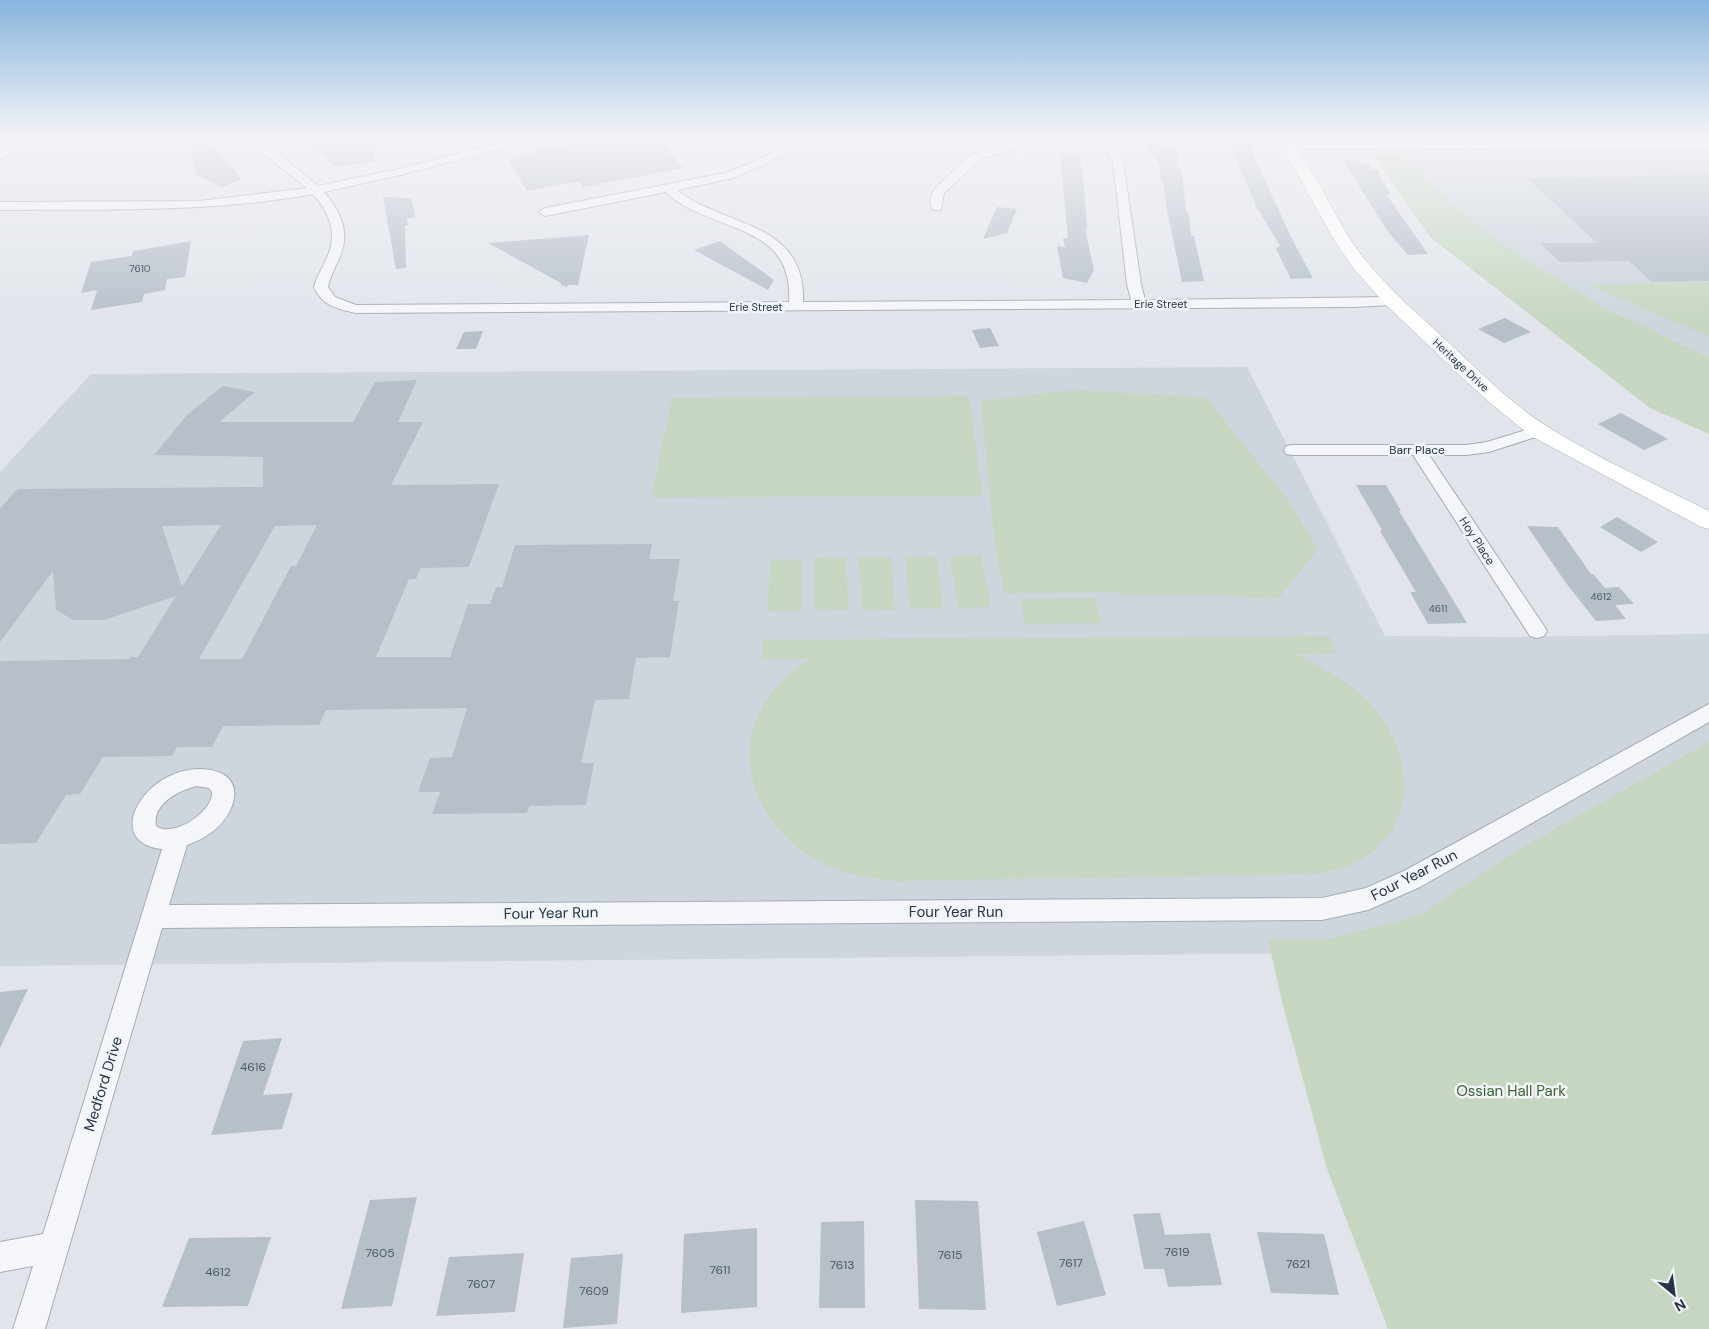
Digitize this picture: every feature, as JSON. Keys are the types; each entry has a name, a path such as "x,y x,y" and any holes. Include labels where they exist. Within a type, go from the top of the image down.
{"street":[{"path":"0,206 199,204 253,199"},
{"name":"Erie Street","path":"324,199 333,210 339,230 338,244 321,287 323,294 330,301 341,306 374,309 1393,301"},
{"path":"544,212 612,199"},
{"path":"683,199 756,232 782,252 790,262 795,275 796,306"},
{"path":"935,199 937,208"},
{"path":"1123,199 1134,284 1139,304"},
{"name":"Heritage Drive","path":"1318,199 1342,240 1360,265 1393,301 1488,390 1539,431 1597,465 1709,521"},
{"name":"Barr Place","path":"1292,450 1466,450 1488,447 1539,431"},
{"name":"Hoy Place","path":"1418,450 1537,631"},
{"name":"Four Year Run","path":"153,918 680,912 843,913 1322,909 1368,899 1412,879 1709,712"},
{"name":"Medford Drive","path":"29,1329 177,839"},
{"path":"0,1257 53,1247"}],"shaded area":[{"path":"1448,199 1709,199 1709,357 1604,308 1495,239"},
{"path":"1247,367 1385,636 1513,637 1709,634 1709,812 1539,951 0,966 0,472 91,374"}],"green space":[{"path":"1404,199 1448,199 1495,239 1604,308 1709,357 1709,434 1650,408 1430,237"},
{"path":"1709,283 1709,336 1585,284"},
{"path":"1073,390 1206,398 1288,500 1318,549 1278,599 1217,595 1121,595 1119,592 1004,593 994,536 981,401"},
{"path":"969,396 983,496 651,497 672,398"},
{"path":"981,555 991,607 958,608 950,556"},
{"path":"936,556 943,608 910,609 905,557"},
{"path":"846,557 848,609 815,610 815,558"},
{"path":"891,557 895,609 862,610 859,558"},
{"path":"801,559 801,611 768,612 770,560"},
{"path":"1095,598 1101,623 1025,624 1021,599"},
{"path":"1329,636 1337,653 1295,654 1328,671 1359,692 1368,701 1390,731 1399,754 1404,776 1403,799 1397,820 1385,839 1368,855 1334,870 1303,874 893,881 846,872 819,861 795,845 776,826 761,803 753,779 750,754 754,728 764,703 783,680 810,659 762,659 762,640"},
{"name":"Ossian Hall Park","path":"1709,742 1709,1329 1388,1329 1327,1169 1282,1002 1268,939 1324,940 1420,915 1518,850"}],"building":[{"path":"383,199 411,199 415,217 407,219 408,225 405,226 406,268 396,269"},
{"path":"1064,199 1085,199 1087,229 1085,229 1094,270 1087,283 1063,278 1057,246 1065,247 1063,238 1068,238"},
{"path":"1165,199 1185,199 1186,212 1189,213 1191,236 1194,236 1204,281 1182,282"},
{"path":"1253,199 1274,199 1313,278 1291,279 1276,249 1280,246"},
{"path":"1367,199 1390,199 1428,254 1408,255 1388,232"},
{"path":"1550,199 1709,199 1709,281 1652,282 1629,261 1560,262 1540,243 1597,243"},
{"path":"997,207 1017,209 1007,233 983,239"},
{"path":"589,235 578,285 568,285 567,287 488,243"},
{"path":"191,241 185,277 167,279 165,290 144,294 142,302 91,310 97,290 81,293 91,262 132,256 133,251"},
{"path":"720,241 774,280 768,290 694,250"},
{"path":"1505,318 1531,332 1504,343 1478,329"},
{"path":"990,328 999,346 980,348 972,330"},
{"path":"483,331 476,349 456,349 464,332"},
{"path":"417,380 398,422 423,422 391,485 499,484 469,567 420,568 416,579 409,579 376,657 450,657 468,604 490,604 496,587 502,587 515,545 652,544 649,559 680,559 673,601 679,601 670,657 636,658 629,699 595,700 581,763 594,763 586,805 529,806 527,813 432,814 440,792 418,792 430,758 452,757 467,708 326,710 319,725 223,726 212,747 177,747 172,756 103,757 80,794 66,795 36,843 0,844 0,661 129,659 131,657 138,657 176,596 104,620 73,620 56,610 53,571 0,642 0,509 15,491 20,489 263,487 263,457 154,455 188,414 223,386 255,392 219,422 353,422 375,382","holes":["221,525 182,587 162,526","317,525 296,566 291,566 242,659 199,659 275,526"]},
{"path":"1621,413 1668,439 1644,450 1598,424"},
{"path":"1356,485 1386,485 1401,511 1399,511 1467,623 1428,624 1410,592 1416,592 1380,531 1382,530"},
{"path":"1617,517 1658,542 1641,552 1600,527"},
{"path":"1527,526 1558,527 1591,574 1605,588 1619,587 1634,604 1615,605 1626,619 1596,621 1566,583"},
{"path":"28,989 0,1048 0,992"},
{"path":"282,1038 263,1095 293,1093 282,1129 211,1135 243,1041"},
{"path":"417,1197 392,1306 341,1309 370,1200"},
{"path":"915,1200 978,1201 986,1310 919,1309"},
{"path":"1160,1213 1165,1235 1210,1233 1222,1285 1168,1287 1164,1269 1144,1269 1133,1214"},
{"path":"864,1221 865,1308 819,1308 821,1222"},
{"path":"1084,1221 1106,1295 1057,1306 1037,1232"},
{"path":"757,1228 757,1307 681,1313 684,1234"},
{"path":"1257,1232 1324,1234 1339,1295 1271,1293"},
{"path":"271,1237 248,1306 162,1307 189,1238"},
{"path":"524,1253 515,1312 436,1316 449,1257"},
{"path":"623,1254 617,1324 563,1328 571,1258"}]}
